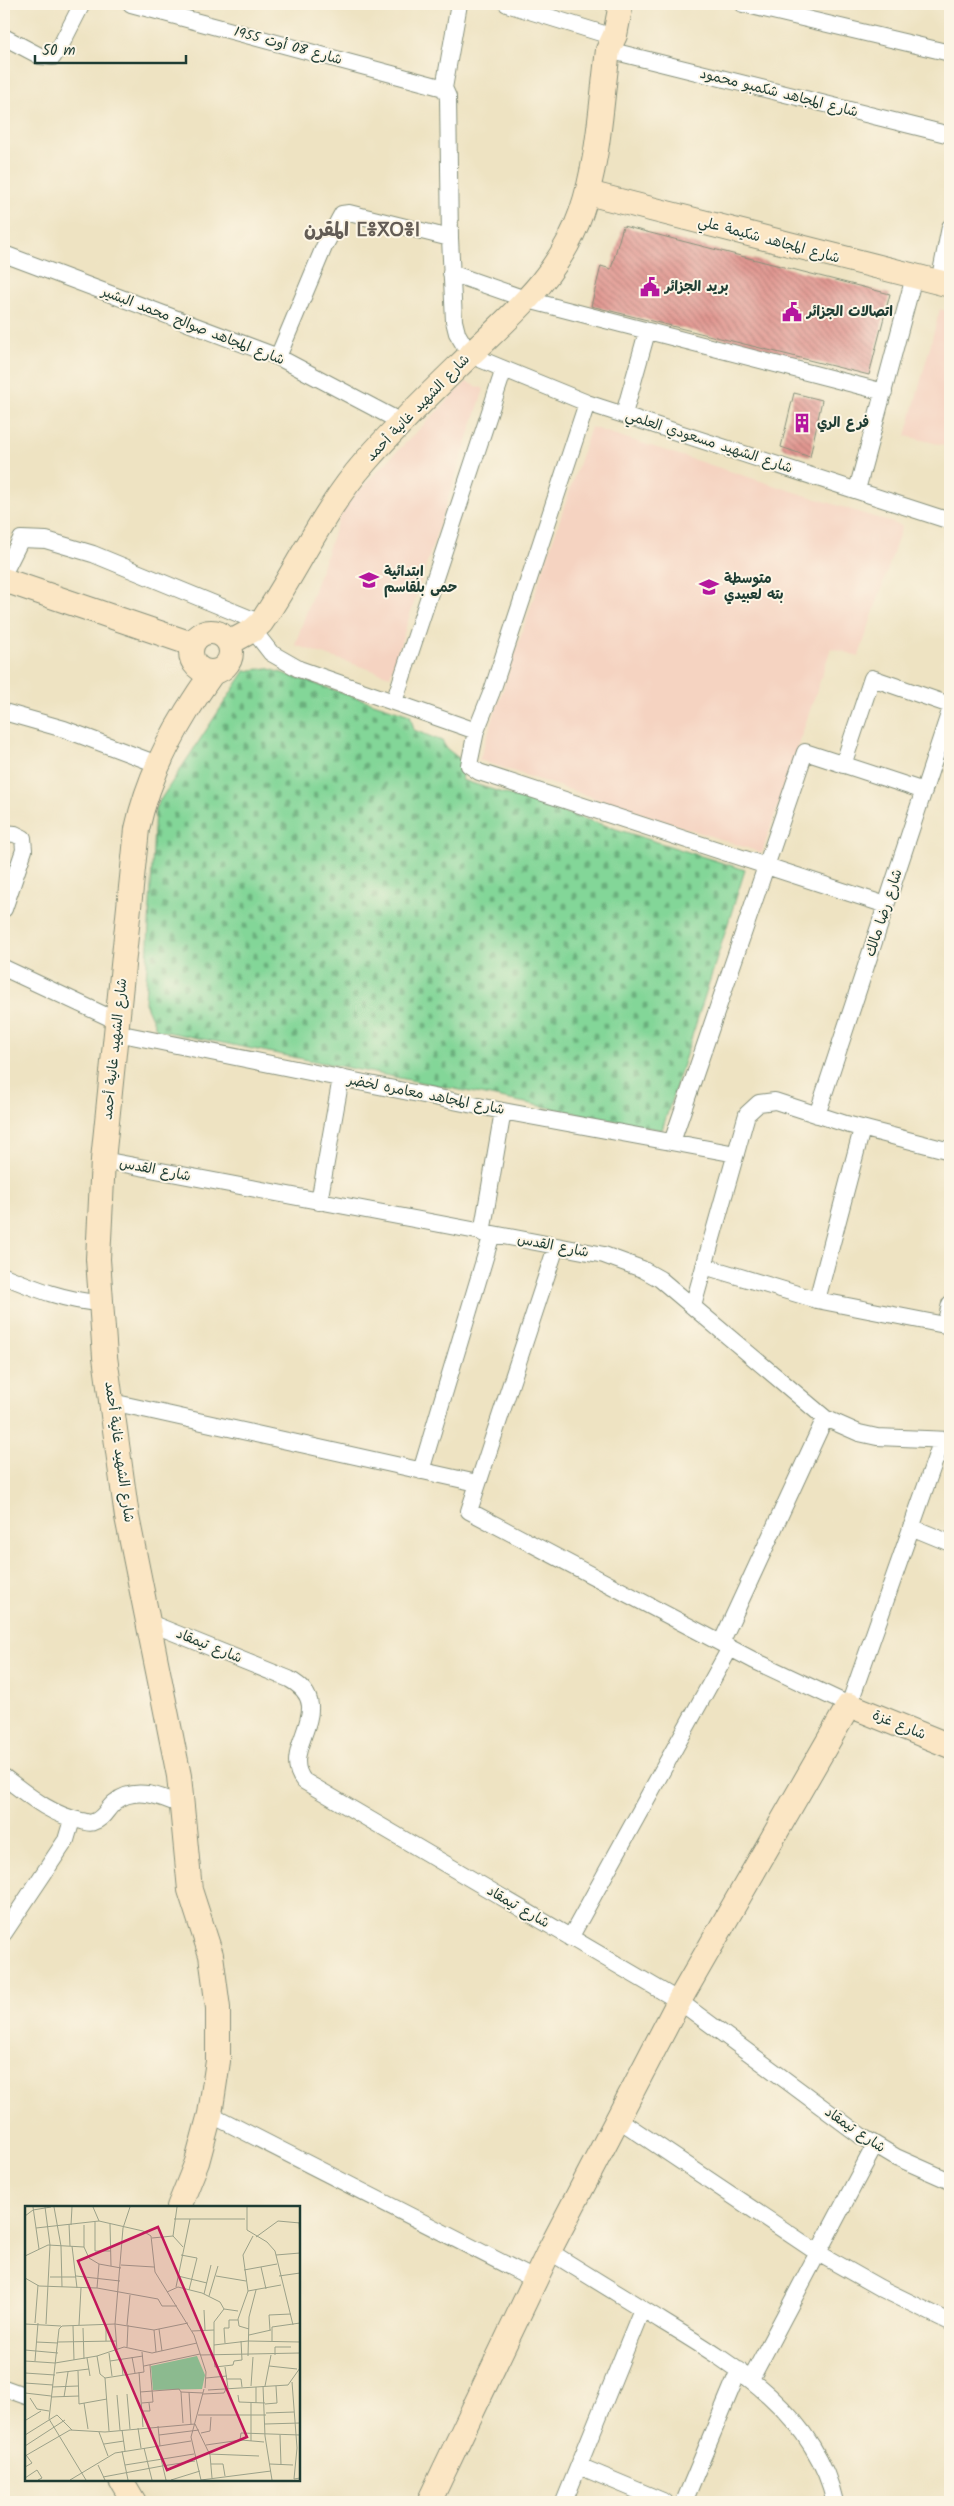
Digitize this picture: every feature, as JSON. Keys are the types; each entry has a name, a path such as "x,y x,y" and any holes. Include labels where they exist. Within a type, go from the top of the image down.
{"main road":[{"path":"606,4 606,42"},
{"path":"606,42 616,30 621,4"},
{"name":"شارع الشهيد غانية أحمد","path":"179,2206 197,2162 210,2114 218,2061 218,2008 211,1955 188,1881 183,1806 150,1623 127,1516 100,1303 99,1239 103,1160 137,829 144,801 157,764 194,698 211,656 243,649 335,500 367,460 470,355 528,300 560,256 577,222 588,193 595,154 606,42"},
{"name":"شارع المجاهد شكيمة علي","path":"588,193 945,284"},
{"path":"4,580 211,656"},
{"path":"429,2502 549,2251 679,2001 849,1705"},
{"name":"شارع غزة","path":"849,1705 949,1743"},
{"path":"122,2481 134,2502"}],"street":[{"path":"4,37 40,56 53,57 82,4"},
{"name":"شارع 08 أوت 1955","path":"131,4 444,88"},
{"path":"459,4 444,88 448,97 450,238 455,327 462,345 470,355"},
{"name":"شارع المجاهد شكمبو محمود","path":"507,4 606,42 950,135"},
{"path":"743,4 950,53"},
{"path":"278,357 324,248 342,214 349,213 450,238"},
{"path":"945,284 950,227"},
{"name":"شارع المجاهد صوالح محمد البشير","path":"4,254 278,357 403,423"},
{"path":"452,273 528,300 884,392"},
{"path":"857,490 914,277"},
{"path":"624,414 647,332"},
{"name":"شارع الشهيد مسعودي العلمي","path":"470,355 587,403 950,521"},
{"path":"394,702 504,369"},
{"path":"587,403 492,691 476,730 469,765 479,772 886,905"},
{"path":"4,573 21,540 46,540 93,554 257,627 271,653 299,669 476,730"},
{"path":"843,765 872,678 950,705"},
{"name":"شارع رضا مالك","path":"817,1115 950,711"},
{"path":"4,712 64,729 157,764"},
{"path":"672,1142 805,752 924,791"},
{"path":"4,833 15,834 23,838 24,850 4,909"},
{"name":"شارع المجاهد معامره لخضر","path":"4,968 118,1028 341,1078 736,1154"},
{"path":"319,1202 341,1078"},
{"path":"693,1306 747,1114 759,1103 775,1101 862,1129 950,1150"},
{"path":"421,1471 487,1234 503,1110"},
{"path":"817,1300 862,1129"},
{"name":"شارع القدس","path":"103,1160 604,1255 642,1269 660,1280 826,1418 859,1433 876,1437 946,1440"},
{"path":"556,1247 469,1511 726,1645 849,1705 911,1527 946,1440"},
{"path":"704,1266 817,1300 948,1325 950,1304"},
{"path":"4,1276 58,1297 79,1302 100,1303"},
{"path":"112,1402 477,1483"},
{"path":"570,1938 726,1645 826,1418"},
{"path":"911,1527 950,1543"},
{"name":"شارع تيمقاد","path":"150,1623 296,1683 307,1695 310,1702 309,1718 296,1762 297,1772 304,1781 679,2001 875,2145 950,2181"},
{"path":"4,1777 49,1811 72,1820 92,1823 101,1818 116,1801 129,1794 158,1794 183,1806"},
{"path":"6,1924 66,1840 72,1820"},
{"path":"210,2114 536,2280"},
{"path":"618,2118 818,2253 880,2288 950,2322"},
{"path":"684,2502 745,2375 818,2253 875,2145"},
{"path":"549,2251 745,2375 783,2409 812,2447 825,2471 835,2502"},
{"path":"564,2502 642,2309"},
{"path":"4,2388 25,2396"},
{"path":"579,2466 664,2502"}],"shaded area":[{"path":"940,309 950,312 950,447 906,436"},
{"name":"ابتدائية حمى بلقاسم","path":"466,382 484,389 390,676 295,645 340,515 354,495"},
{"name":"متوسطة بته لعبيدي","path":"591,427 902,526 859,656 831,648 762,853 479,760"}],"green space":[{"path":"267,668 410,715 414,730 442,741 447,749 460,759 462,780 745,870 662,1130 157,1030 145,1003 155,808 245,671"}],"building":[{"name":"اتصالات الجزائر","path":"623,226 890,294 869,375 591,306 601,266 611,269"},
{"name":"فرع الري","path":"794,393 822,400 810,457 781,447"}],"place":[{"name":"بريد الجزائر","path":"650,287"},
{"name":"اتصالات الجزائر","path":"792,312"},
{"name":"فرع الري","path":"802,423"},
{"name":"ابتدائية حمى بلقاسم","path":"369,580"},
{"name":"متوسطة بته لعبيدي","path":"709,587"}],"district":[{"name":"المقرن ⵎⴻⴳⵔⴻⵏ","path":"362,231"}]}
